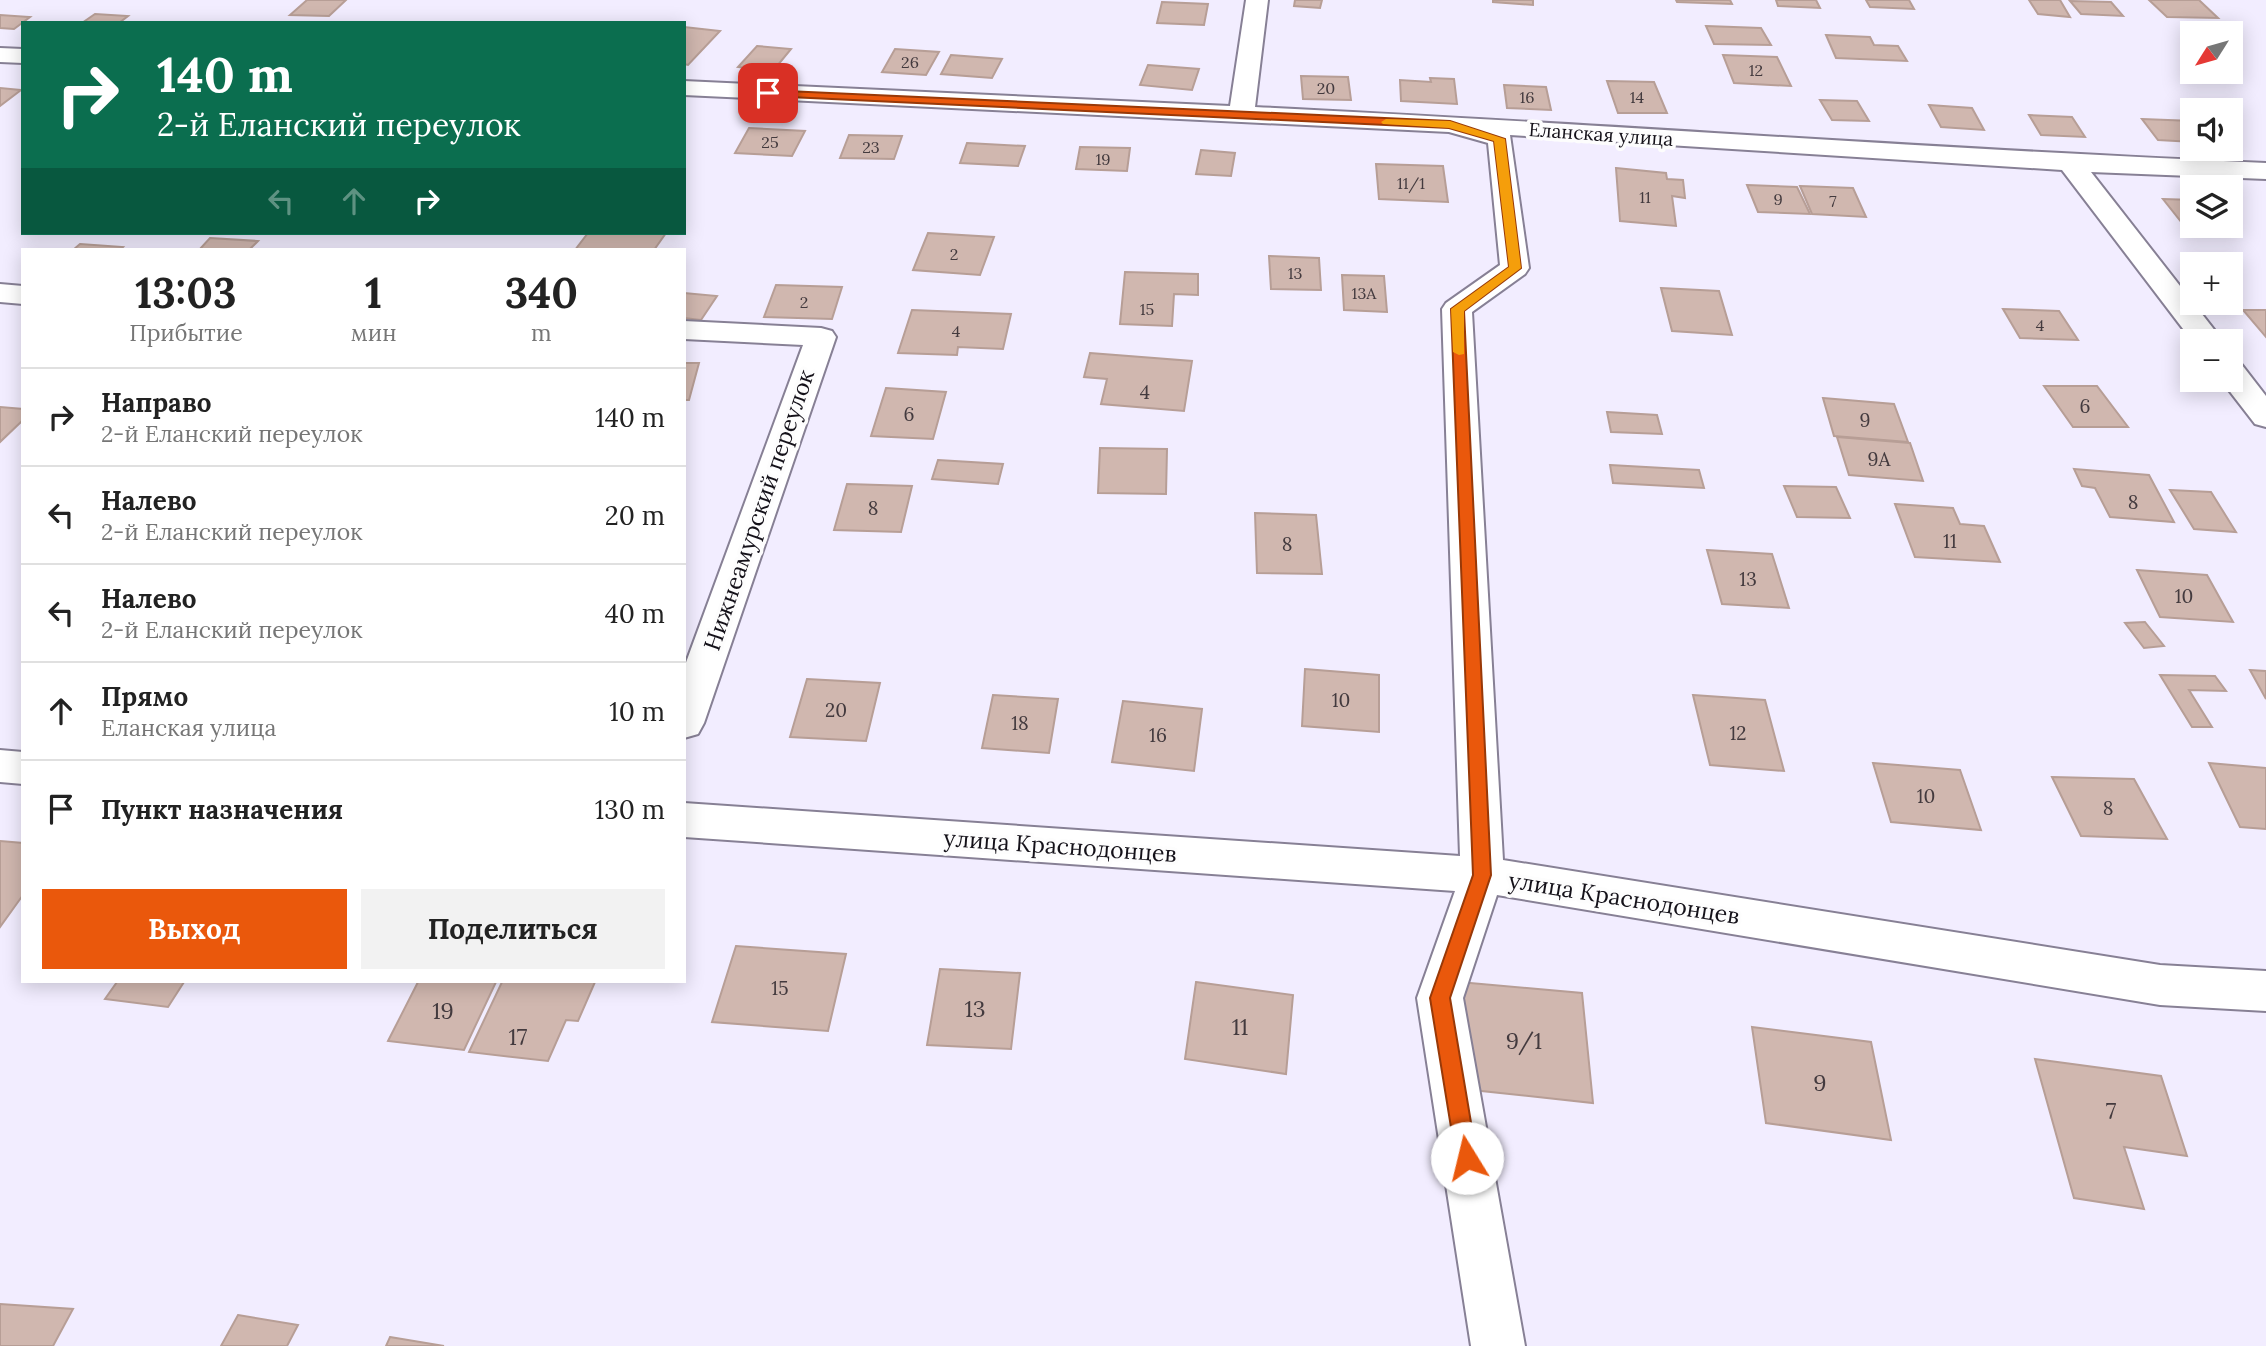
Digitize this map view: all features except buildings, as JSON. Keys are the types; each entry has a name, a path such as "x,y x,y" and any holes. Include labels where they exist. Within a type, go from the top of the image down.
{"street":[{"path":"1241,116 1257,0"},
{"path":"0,54 21,56"},
{"name":"Еланская улица","path":"686,88 1450,124 2070,163 2266,171"},
{"path":"1450,124 1500,139 1515,268 1457,309 1482,875 1440,998 1498,1346"},
{"path":"2070,163 2199,329"},
{"path":"0,293 21,295"},
{"name":"Нижнеамурский переулок","path":"686,330 821,337 686,717"},
{"path":"2243,387 2266,417"},
{"path":"0,766 21,768"},
{"name":"улица Краснодонцев","path":"686,820 1482,875 2160,985 2266,991"}],"slow traffic":[{"path":"1386,122 1450,124 1500,139 1515,268 1457,309 1459,352"}],"route":[{"path":"768,93 1450,124 1500,139 1515,268 1457,309 1482,875 1440,998 1467,1158"}]}
